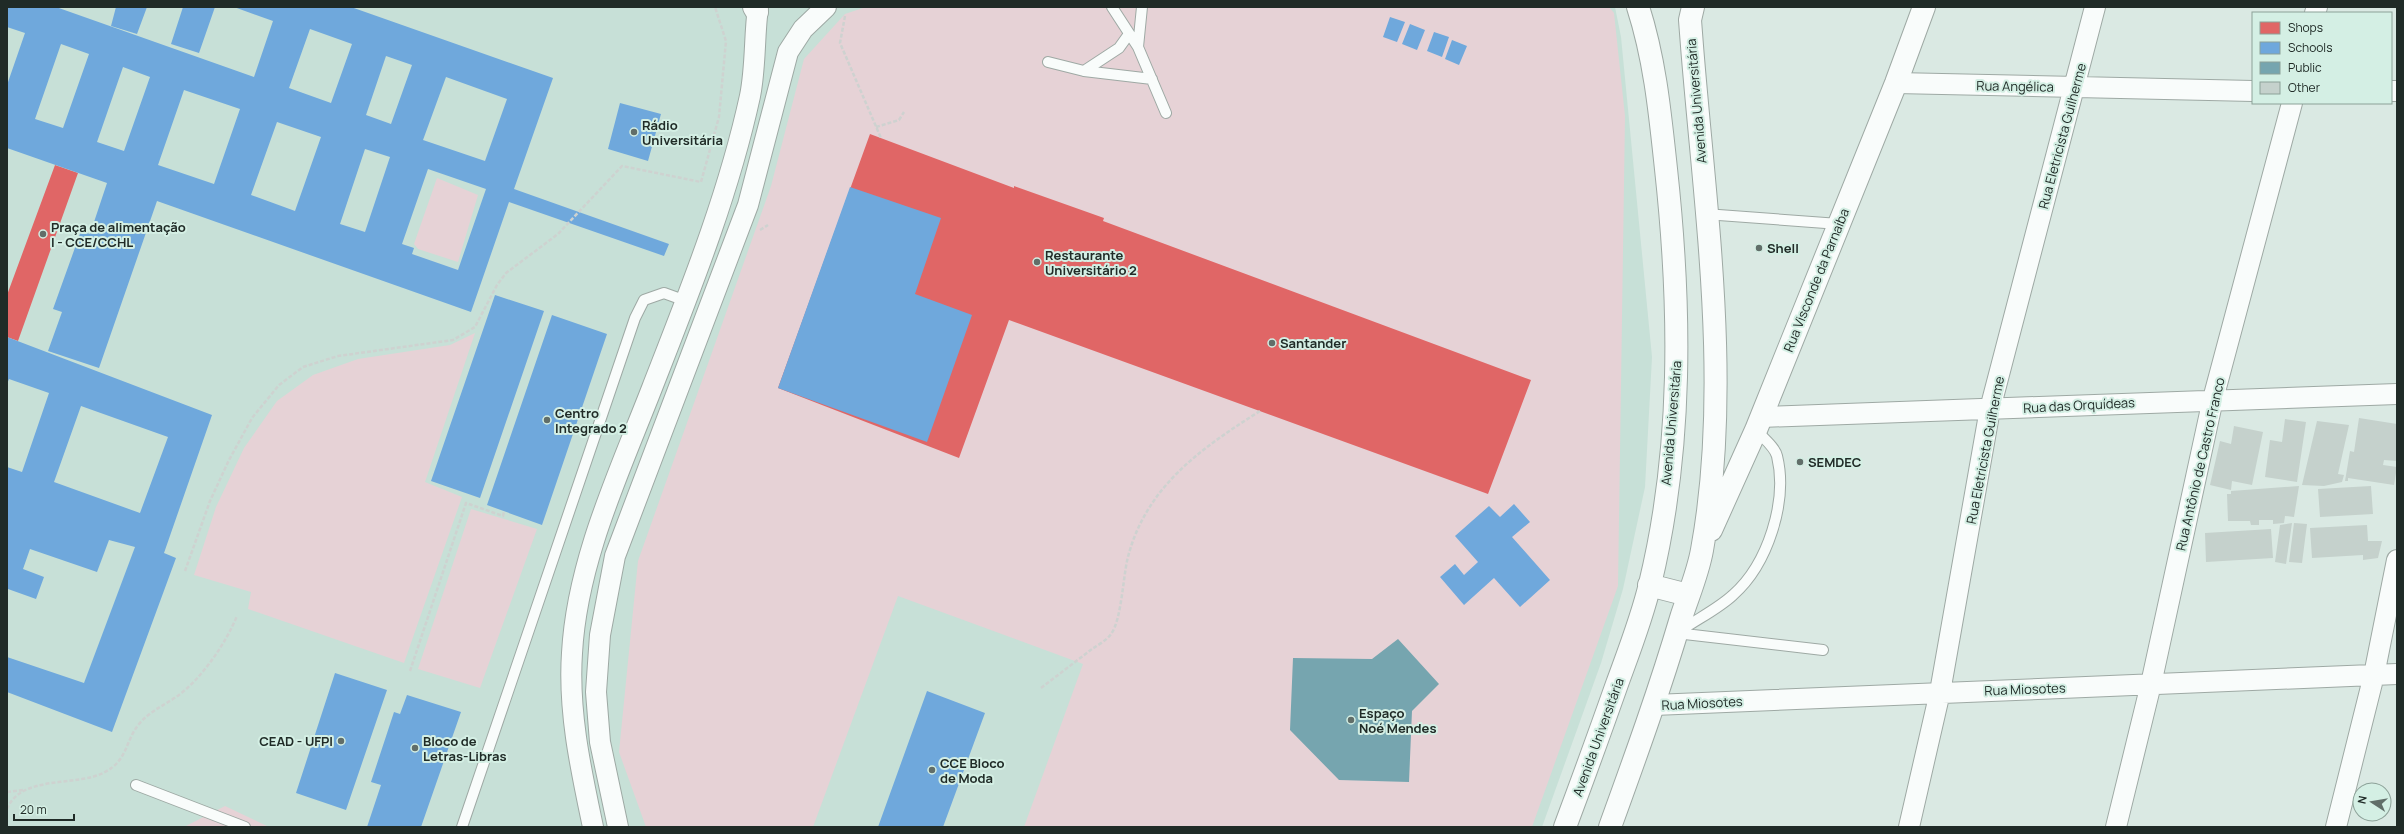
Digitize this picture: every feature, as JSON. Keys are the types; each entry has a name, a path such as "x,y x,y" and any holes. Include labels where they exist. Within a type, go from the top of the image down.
{"main road":[{"name":"Avenida Universitária","path":"1566,827 1628,653 1649,585 1662,518 1677,385 1677,324 1670,201 1657,86 1648,39 1638,7"},
{"name":"Avenida Universitária","path":"1610,827 1654,705 1702,551 1708,500 1714,412 1714,319 1690,20 1693,7"},
{"name":"Rua Visconde da Parnaíba","path":"1702,551 1758,423 1896,83 1924,7"},
{"path":"1670,201 1705,207"},
{"path":"1649,585 1688,595"}],"street":[{"name":"Rua Eletricista Guilherme","path":"1909,827 1940,692 1990,409 2095,7"},
{"path":"593,827 582,774 571,695 572,652 578,606 595,540 710,237 750,96 757,52 756,9"},
{"path":"618,827 600,742 596,692 600,635 615,556 748,205 788,52 803,29 834,9"},
{"name":"Rua Angélica","path":"1896,83 2252,91"},
{"name":"Rua Antônio de Castro Franco","path":"2116,827 2151,684 2213,399 2292,104"},
{"name":"Rua das Orquídeas","path":"1758,423 1990,409 2213,399 2397,394"},
{"path":"2336,827 2374,675 2397,560"},
{"name":"Rua Miosotes","path":"1654,705 2397,674"}],"lane":[{"path":"1112,7 1138,48 1166,113"},
{"path":"1138,48 1142,7"},
{"path":"1084,71 1119,48 1129,34"},
{"path":"1048,62 1084,71 1152,79"},
{"path":"1705,207 1839,224"},
{"path":"462,827 635,318 644,300 664,293 686,301"},
{"path":"1676,633 1733,595 1757,567 1776,521 1779,481 1777,454 1758,423"},
{"path":"1676,633 1823,650"},
{"path":"136,785 245,827"}],"path":[{"path":"185,571 210,501 229,460 252,418 278,385 304,367 338,356 453,340 475,327 497,285 506,273 558,234 622,166 701,182 719,117 726,41 715,7"},
{"path":"834,9 845,14 840,43 881,138"},
{"path":"876,127 899,120 904,112"},
{"path":"1041,688 1111,634 1120,614 1122,584 1130,548 1149,505 1182,467 1212,441 1260,411"},
{"path":"410,671 466,503 503,516 504,512"},
{"path":"7,792 26,790 52,782 105,773 122,759 139,724 158,707 184,691 211,660 226,641 237,616"},
{"path":"7,809 15,796 26,790"}],"shaded area":[{"path":"7,7 1615,7 1621,37 1652,357 1645,487 1623,589 1601,663 1542,827 7,827"},
{"path":"866,7 1609,7 1614,13 1625,116 1618,586 1532,827 1024,827 1083,664 898,596 813,827 646,827 619,752 638,561 771,186 804,59 845,14"},
{"path":"437,178 478,195 458,262 418,249 414,244"},
{"path":"475,333 425,482 462,497 404,663 248,609 251,592 194,575 216,507 244,448 277,401 313,375 358,359 450,345"},
{"path":"471,509 537,529 480,688 418,669"},
{"path":"225,806 269,827 184,827"}],"building: Shops":[{"path":"870,134 1014,188 1014,186 1104,218 1103,221 1531,380 1488,494 1009,320 959,458 778,388"},
{"name":"Praça de alimentação I - CCE/CCHL","path":"55,165 78,173 18,341 7,337 7,295"}],"building: Schools":[{"path":"7,7 56,7 254,77 273,21 234,7 351,7 553,78 514,189 669,244 664,256 509,202 471,312 157,201 99,368 48,351 62,312 53,309 81,231 90,234 107,183 7,148 7,85 25,33 7,27","holes":["310,29 352,44 331,103 289,88","61,44 89,54 63,128 35,119","386,56 412,65 391,124 366,115","123,67 150,77 124,151 97,142","446,77 507,99 485,161 423,140","184,90 240,109 214,184 158,165","277,122 321,137 295,211 251,195","365,149 390,157 365,232 340,224","428,169 486,189 458,270 412,254 414,248 402,244"]},
{"path":"116,7 147,7 137,34 111,26"},
{"path":"183,7 215,7 199,53 171,44"},
{"path":"1390,17 1405,22 1397,42 1383,37"},
{"path":"1410,24 1425,30 1417,50 1402,44"},
{"path":"1434,32 1449,37 1442,57 1427,51"},
{"path":"1452,40 1467,46 1459,65 1445,59"},
{"name":"Rádio Universitária","path":"620,103 661,114 648,161 608,149"},
{"path":"850,187 941,218 915,294 972,315 927,442 778,388"},
{"path":"495,295 544,311 480,498 431,481"},
{"name":"Centro Integrado 2","path":"552,315 607,334 542,525 487,505"},
{"path":"7,337 212,415 164,553 176,558 112,732 7,692 7,657 84,683 135,547 109,540 97,572 30,549 23,569 44,577 36,599 8,589 7,592 7,467 22,472 49,393 9,379 7,384","holes":["81,406 168,437 140,513 54,482"]},
{"path":"1514,504 1530,522 1512,537 1550,580 1520,607 1494,578 1464,605 1440,577 1455,564 1464,575 1478,562 1455,536 1489,506 1500,517"},
{"name":"CEAD - UFPI","path":"335,673 387,690 346,810 296,793"},
{"name":"CCE Bloco de Moda","path":"927,691 985,713 943,827 878,827"},
{"name":"Bloco de Letras-Libras","path":"407,695 461,712 421,827 367,827 381,785 371,782 394,712 400,714"}],"building: Public":[{"name":"Espaço Noé Mendes","path":"1398,639 1439,684 1412,711 1409,782 1339,780 1290,730 1293,658 1372,659"}],"building: Other":[{"path":"2359,418 2397,424 2397,461 2384,460 2383,465 2397,467 2394,485 2348,478 2348,481 2345,481 2350,451 2354,452"},
{"path":"2285,419 2306,422 2297,482 2265,477 2270,440 2282,442"},
{"path":"2317,421 2349,425 2338,474 2344,475 2342,482 2324,486 2302,485"},
{"path":"2234,426 2263,432 2252,485 2232,481 2231,490 2210,485 2220,441 2231,444"},
{"path":"2299,486 2294,517 2285,516 2284,523 2273,524 2273,520 2259,520 2259,525 2251,525 2250,521 2228,521 2227,494 2231,494 2231,491"},
{"path":"2371,486 2373,514 2320,517 2318,489"},
{"path":"2292,523 2286,564 2275,562 2280,525"},
{"path":"2294,523 2307,524 2302,563 2289,562"},
{"path":"2367,525 2368,541 2382,541 2378,558 2363,560 2363,555 2312,558 2310,528"},
{"path":"2271,529 2273,558 2206,562 2205,533"}],"place":[{"name":"Rádio Universitária","path":"634,132"},
{"name":"Praça de alimentação I - CCE/CCHL","path":"43,234"},
{"name":"Shell","path":"1759,248"},
{"name":"Restaurante Universitário 2","path":"1037,262"},
{"name":"Santander","path":"1272,343"},
{"name":"Centro Integrado 2","path":"547,420"},
{"name":"SEMDEC","path":"1800,462"},
{"name":"Espaço Noé Mendes","path":"1351,720"},
{"name":"CEAD - UFPI","path":"341,741"},
{"name":"Bloco de Letras-Libras","path":"415,748"},
{"name":"CCE Bloco de Moda","path":"932,770"}]}
